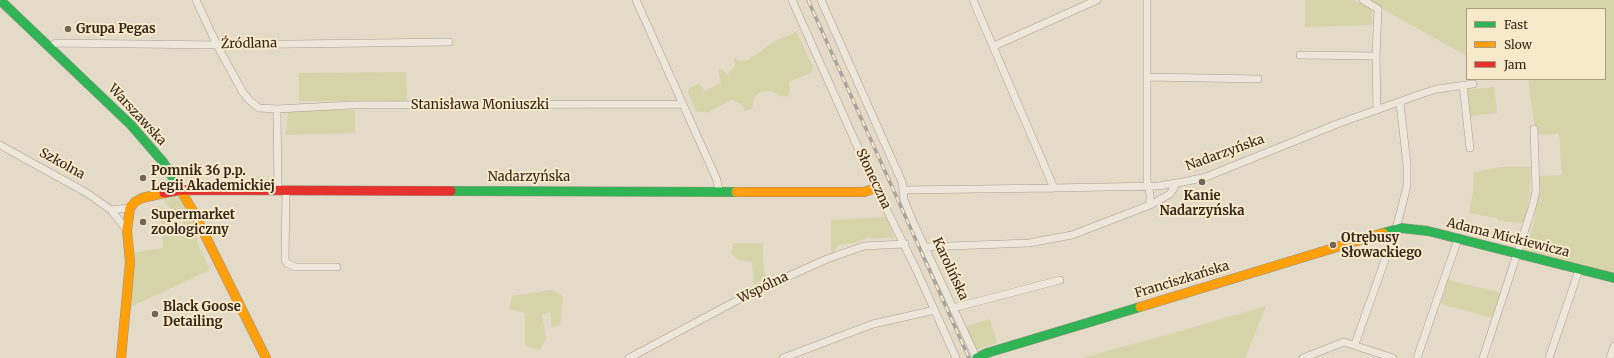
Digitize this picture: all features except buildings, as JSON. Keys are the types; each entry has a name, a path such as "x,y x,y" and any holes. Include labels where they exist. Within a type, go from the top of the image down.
{"street":[{"name":"Warszawska","path":"0,0 131,125 163,162 182,190 266,358"},
{"name":"Stanisława Moniuszki","path":"196,0 217,45 242,91 249,100 259,108 276,109 352,105 684,104"},
{"path":"636,0 684,104 717,180 719,191"},
{"name":"Słoneczna","path":"792,0 876,188 905,244 956,358"},
{"name":"Karolińska","path":"821,0 904,190 905,202 977,358"},
{"path":"973,0 1054,188"},
{"path":"994,46 1097,0"},
{"path":"1147,0 1148,186 1150,204"},
{"path":"1363,0 1378,9 1376,56 1377,110"},
{"name":"Źródlana","path":"50,47 56,43 217,45 449,42"},
{"path":"1300,55 1376,56"},
{"path":"1147,77 1258,79"},
{"name":"Nadarzyńska","path":"904,190 1148,186 1177,184 1206,177 1281,146 1437,89 1473,84"},
{"path":"1462,85 1470,148"},
{"path":"1355,344 1396,229 1407,182 1407,165 1400,103"},
{"path":"276,109 285,260 287,263 295,267 336,267"},
{"path":"1483,358 1518,255 1536,191 1534,129"},
{"name":"Szkolna","path":"0,145 87,193 110,210 127,230"},
{"path":"925,247 1035,242 1072,235 1150,204 1170,194 1177,184"},
{"name":"Nadarzyńska","path":"182,190 864,192 876,188"},
{"path":"121,358 130,262 127,230 130,208 138,199 182,190"},
{"path":"110,210 130,208"},
{"name":"Adama Mickiewicza","path":"1396,229 1413,229 1458,239 1614,278"},
{"name":"Franciszkańska","path":"977,358 987,353 1396,229"},
{"path":"1417,358 1458,239"},
{"name":"Wspólna","path":"629,358 751,293 821,262 864,246 905,244"},
{"path":"1549,358 1579,270"},
{"path":"953,308 1060,280"},
{"path":"782,358 874,324 935,310"},
{"path":"1304,358 1339,343 1355,344 1393,358"},
{"path":"1610,358 1614,346"}],"shaded area":[{"path":"1305,0 1354,0 1372,10 1372,25 1305,27"},
{"path":"1366,0 1614,0 1614,273 1524,250 1533,225 1538,201 1539,176 1562,175 1559,134 1536,135 1528,80 1606,80 1606,8 1466,8 1466,55"},
{"path":"796,32 813,66 812,72 789,82 790,90 788,97 780,96 772,91 760,92 755,96 752,108 745,111 741,104 731,100 707,113 696,111 688,93 689,88 699,84 705,91 721,83 718,70 722,69 727,75 735,66 734,58 740,61 748,60 775,41"},
{"path":"406,72 407,101 299,101 299,73"},
{"path":"1494,87 1497,113 1470,116 1466,90"},
{"path":"288,110 355,110 355,133 286,135"},
{"path":"1502,167 1531,167 1529,198 1525,224 1497,220 1497,218 1469,213 1473,192 1474,172"},
{"path":"172,195 180,198 197,233 197,242 210,270 128,308 133,253 163,248 161,206 166,210 165,223 169,229 178,230 183,224 184,219 182,213 170,208 164,201 164,197"},
{"path":"887,218 894,240 890,237 874,239 869,237 854,243 838,245 831,256 831,220"},
{"path":"733,243 763,243 763,263 766,278 754,284 752,262 738,260 732,254"},
{"path":"1448,280 1502,293 1493,318 1441,304"},
{"path":"551,290 563,296 560,325 552,327 550,312 542,315 546,339 540,350 525,346 525,313 509,309 512,296"},
{"path":"1266,306 1245,358 1082,358 1170,334"},
{"path":"990,319 997,343 976,350 965,327"}],"railway":[{"path":"808,0 969,358"}],"traffic: fast":[{"path":"0,0 131,125 163,162 181,191"},
{"path":"451,191 736,192"},
{"path":"1383,233 1401,228 1428,231 1614,278"},
{"path":"977,358 987,353 1140,307"}],"traffic: slow":[{"path":"736,192 864,192 876,188"},
{"path":"181,191 193,211 266,358"},
{"path":"121,358 130,262 127,230 130,208 135,202 142,198 164,193"},
{"path":"1140,307 1383,233"}],"traffic: jam":[{"path":"164,193 181,190 451,191"}],"place":[{"name":"Grupa Pegas","path":"68,29"},
{"name":"Pomnik 36 p.p. Legii Akademickiej","path":"143,178"},
{"name":"Kanie Nadarzyńska","path":"1202,182"},
{"name":"Supermarket zoologiczny","path":"143,222"},
{"name":"Otrębusy Słowackiego","path":"1333,245"},
{"name":"Black Goose Detailing","path":"155,314"}]}
